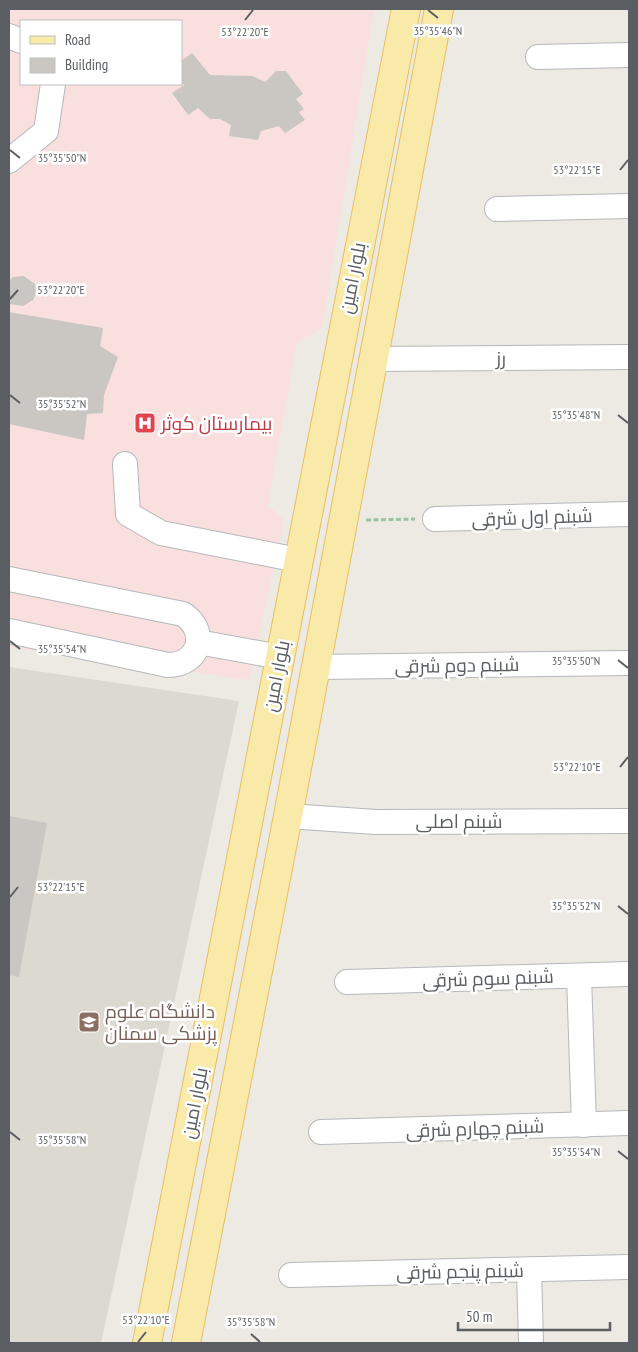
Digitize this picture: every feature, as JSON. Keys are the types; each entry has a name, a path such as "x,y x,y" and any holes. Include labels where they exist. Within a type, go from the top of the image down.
{"main road":[{"name":"بلوار امین","path":"147,1343 406,9"},
{"name":"بلوار امین","path":"186,1343 288,816 439,9"},
{"path":"373,173 407,180"},
{"path":"220,968 256,975"}],"street":[{"path":"538,57 629,55"},
{"path":"9,161 46,131 53,85"},
{"path":"496,209 629,206"},
{"name":"رز","path":"373,359 629,357"},
{"path":"126,464 128,514 161,533 298,560"},
{"name":"شبنم اول شرقی","path":"435,519 629,514"},
{"path":"9,579 183,614 195,625 198,642 191,657 184,662 168,665 9,631"},
{"path":"198,642 280,657"},
{"name":"شبنم دوم شرقی","path":"316,667 629,663"},
{"name":"شبنم اصلی","path":"288,816 376,822 629,820"},
{"name":"شبنم سوم شرقی","path":"347,982 629,974"},
{"path":"579,976 584,1125"},
{"name":"شبنم چهارم شرقی","path":"321,1132 629,1123"},
{"name":"شبنم پنجم شرقی","path":"291,1275 629,1267"},
{"path":"528,1270 531,1343"}],"path":[{"path":"343,520 435,519"}],"shaded area":[{"name":"بیمارستان کوثر","path":"9,9 374,9 322,328 297,342 268,505 284,520 249,680 9,647"},
{"name":"دانشگاه علوم پزشکی سمنان","path":"9,667 239,701 101,1343 9,1343"}],"building":[{"path":"192,53 210,75 253,76 265,82 276,71 286,71 303,94 296,99 304,109 299,112 305,120 285,133 279,126 261,131 258,140 229,136 231,125 220,119 210,119 198,108 188,115 172,93 184,85 182,82 182,60"},
{"path":"24,276 35,284 36,294 33,300 23,306 9,304 9,280 13,277"},
{"path":"9,312 103,328 100,346 118,357 104,395 103,413 87,414 84,440 9,424"},
{"path":"9,816 47,823 19,977 9,975"}],"place":[{"name":"بیمارستان کوثر","path":"145,423"},
{"name":"دانشگاه علوم پزشکی سمنان","path":"89,1022"}]}
